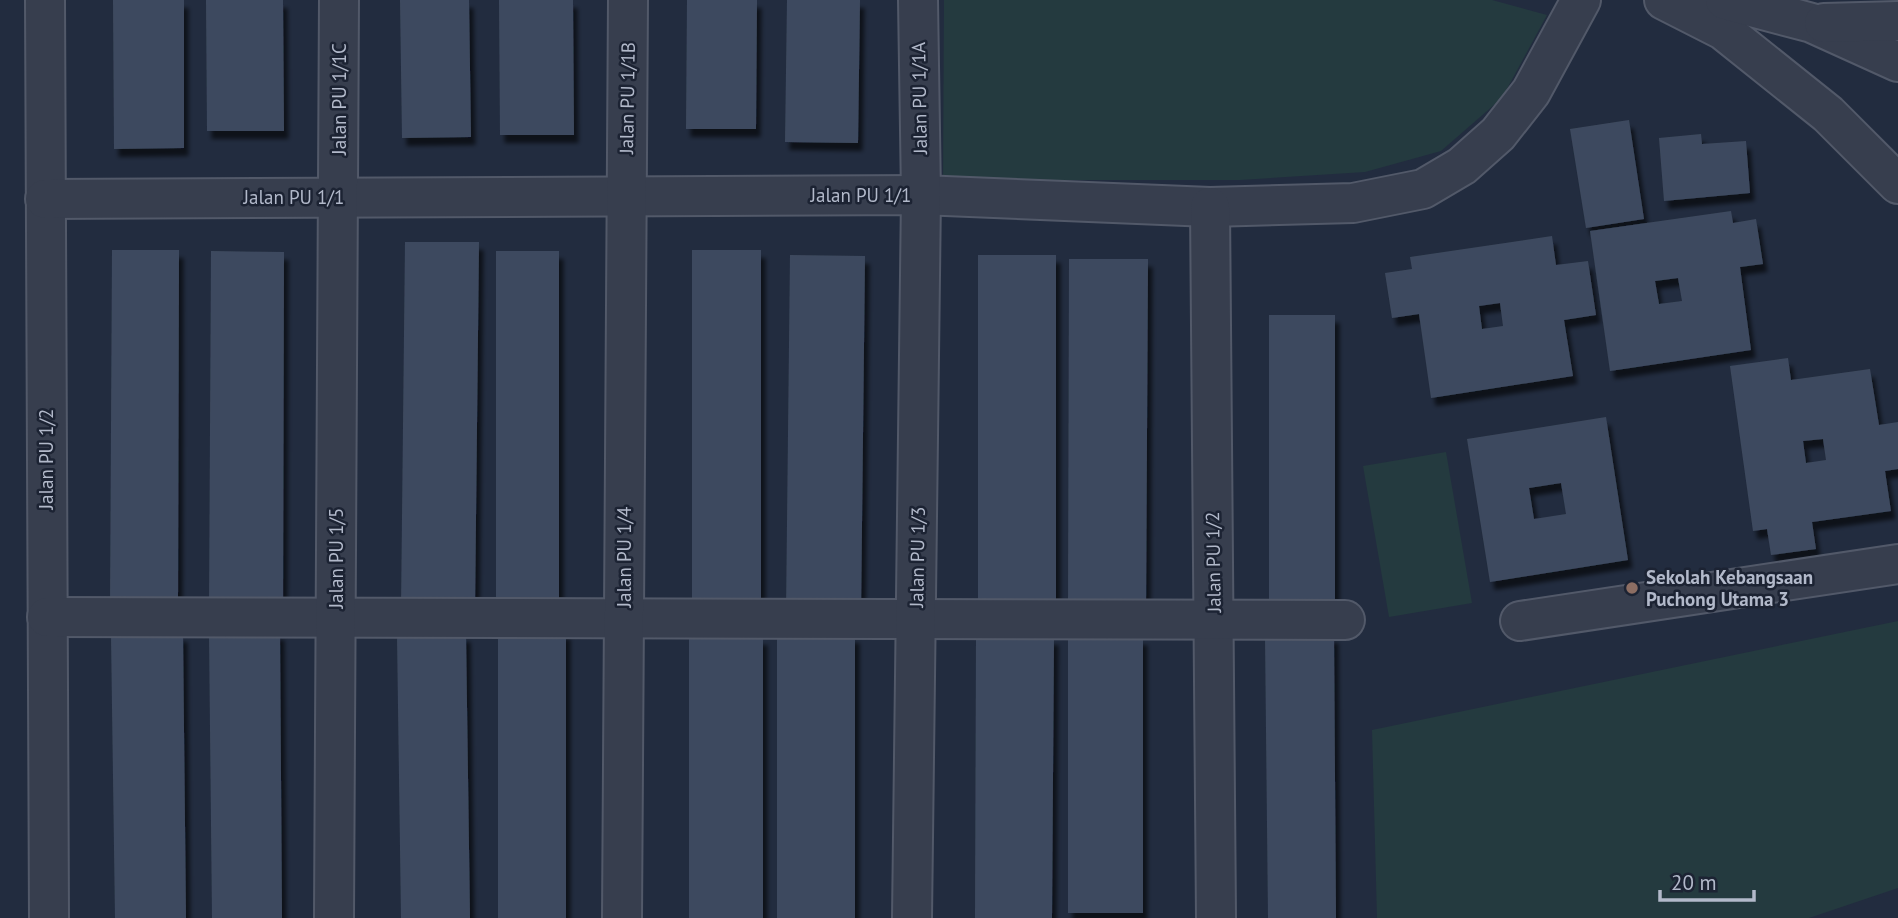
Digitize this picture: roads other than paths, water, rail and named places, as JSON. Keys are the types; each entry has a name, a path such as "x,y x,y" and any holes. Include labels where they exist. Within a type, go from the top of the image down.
{"street":[{"name":"Jalan PU 1/2","path":"45,0 49,918"},
{"name":"Jalan PU 1/1C","path":"338,197 339,0"},
{"name":"Jalan PU 1/1B","path":"626,195 628,0"},
{"name":"Jalan PU 1/1A","path":"918,0 921,195"},
{"name":"Jalan PU 1/1","path":"45,199 921,195 1210,207 1353,203 1423,189 1462,166 1498,134 1531,92 1581,0"},
{"path":"1664,0 1723,30 1829,114 1898,184"},
{"path":"1725,0 1812,23 1898,61"},
{"path":"1812,23 1898,21"},
{"name":"Jalan PU 1/4","path":"622,918 626,195"},
{"name":"Jalan PU 1/3","path":"912,918 921,195"},
{"name":"Jalan PU 1/5","path":"334,918 338,197"},
{"name":"Jalan PU 1/2","path":"1210,207 1216,918"},
{"path":"1520,621 1898,564"},
{"path":"47,617 1345,620"}],"place":[{"name":"Sekolah Kebangsaan Puchong Utama 3","path":"1632,588"}]}
